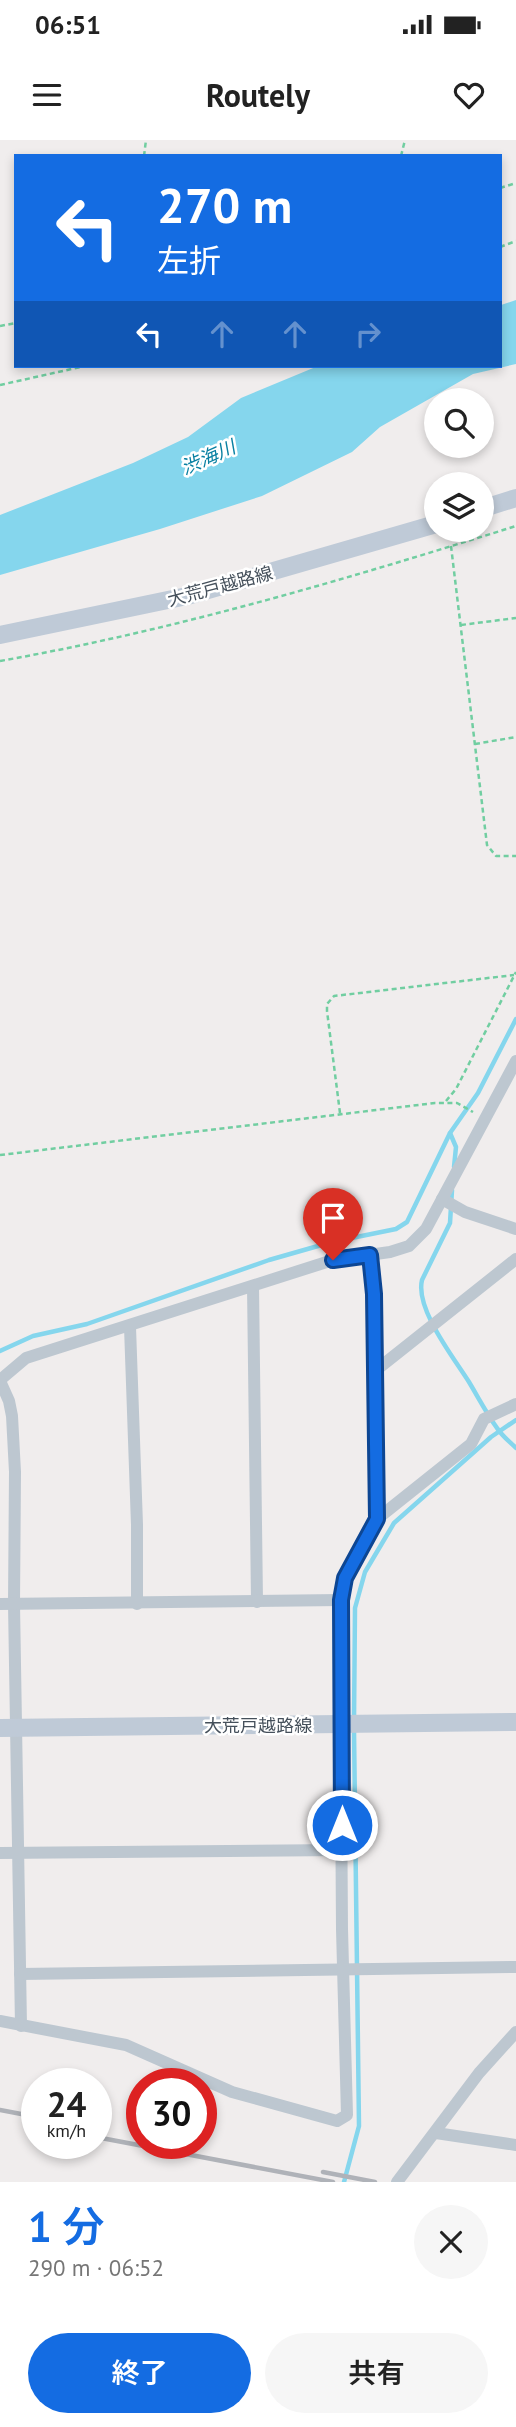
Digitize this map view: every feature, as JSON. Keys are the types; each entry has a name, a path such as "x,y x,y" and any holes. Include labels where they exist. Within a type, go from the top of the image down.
{"main road":[{"path":"494,505 516,498"},
{"name":"大荒戸越路線","path":"0,635 187,596 424,527"},
{"name":"大荒戸越路線","path":"8,1728 516,1722"}],"street":[{"path":"21,2026 18,1853 8,1728 14,1604 15,1472 12,1416 0,1381 26,1358 333,1260 409,1246 426,1229 516,1061"},
{"path":"442,1199 465,1212 516,1229"},
{"path":"370,1255 373,1277 377,1519"},
{"path":"375,1371 516,1259"},
{"path":"253,1286 257,1602"},
{"path":"130,1326 136,1486 136,1604"},
{"path":"0,2021 126,2045 232,2092 337,2121 347,2115 341,1600 345,1578 377,1519 471,1444 484,1419 516,1404"},
{"path":"0,1604 341,1600"},
{"path":"0,1853 343,1850"},
{"path":"20,1975 516,1967"},
{"path":"397,2182 479,2073 516,2032"},
{"path":"504,2045 516,2053"},
{"path":"436,2133 516,2145"}],"path":[{"path":"0,385 76,368"},
{"path":"0,661 64,650 205,617 516,526"},
{"path":"451,546 487,845 496,856 516,856"},
{"path":"461,625 516,618"},
{"path":"475,744 516,737"},
{"path":"445,1103 456,1089 515,974"},
{"path":"340,1113 327,1011 327,1004 334,996 515,974"},
{"path":"0,1155 340,1113 445,1103 457,1103 485,1119"}],"water":[{"path":"516,300 516,364 502,367 502,305"},
{"name":"渋海川","path":"313,368 499,368 473,374 448,388 424,388 424,402 380,427 352,452 262,496 160,529 0,575 0,515 133,463 188,437 241,398"}],"waterway":[{"path":"0,1351 33,1336 87,1324 269,1260 332,1242 396,1229 407,1222 450,1133 478,1093 516,1019"},
{"path":"450,1133 456,1147 454,1167"},
{"path":"452,1190 450,1223 422,1280 424,1305 437,1333 490,1417 501,1434 516,1448"},
{"path":"354,1721 355,1608 365,1572 394,1523 491,1437 516,1420"},
{"path":"344,2182 359,2126 354,1730"}],"railway":[{"path":"0,2110 21,2114"},
{"path":"112,2140 333,2182"},
{"path":"323,2172 375,2182"}],"route":[{"path":"333,1260 370,1255 373,1277 375,1385 377,1519 345,1578 341,1600 342,1825"}]}
